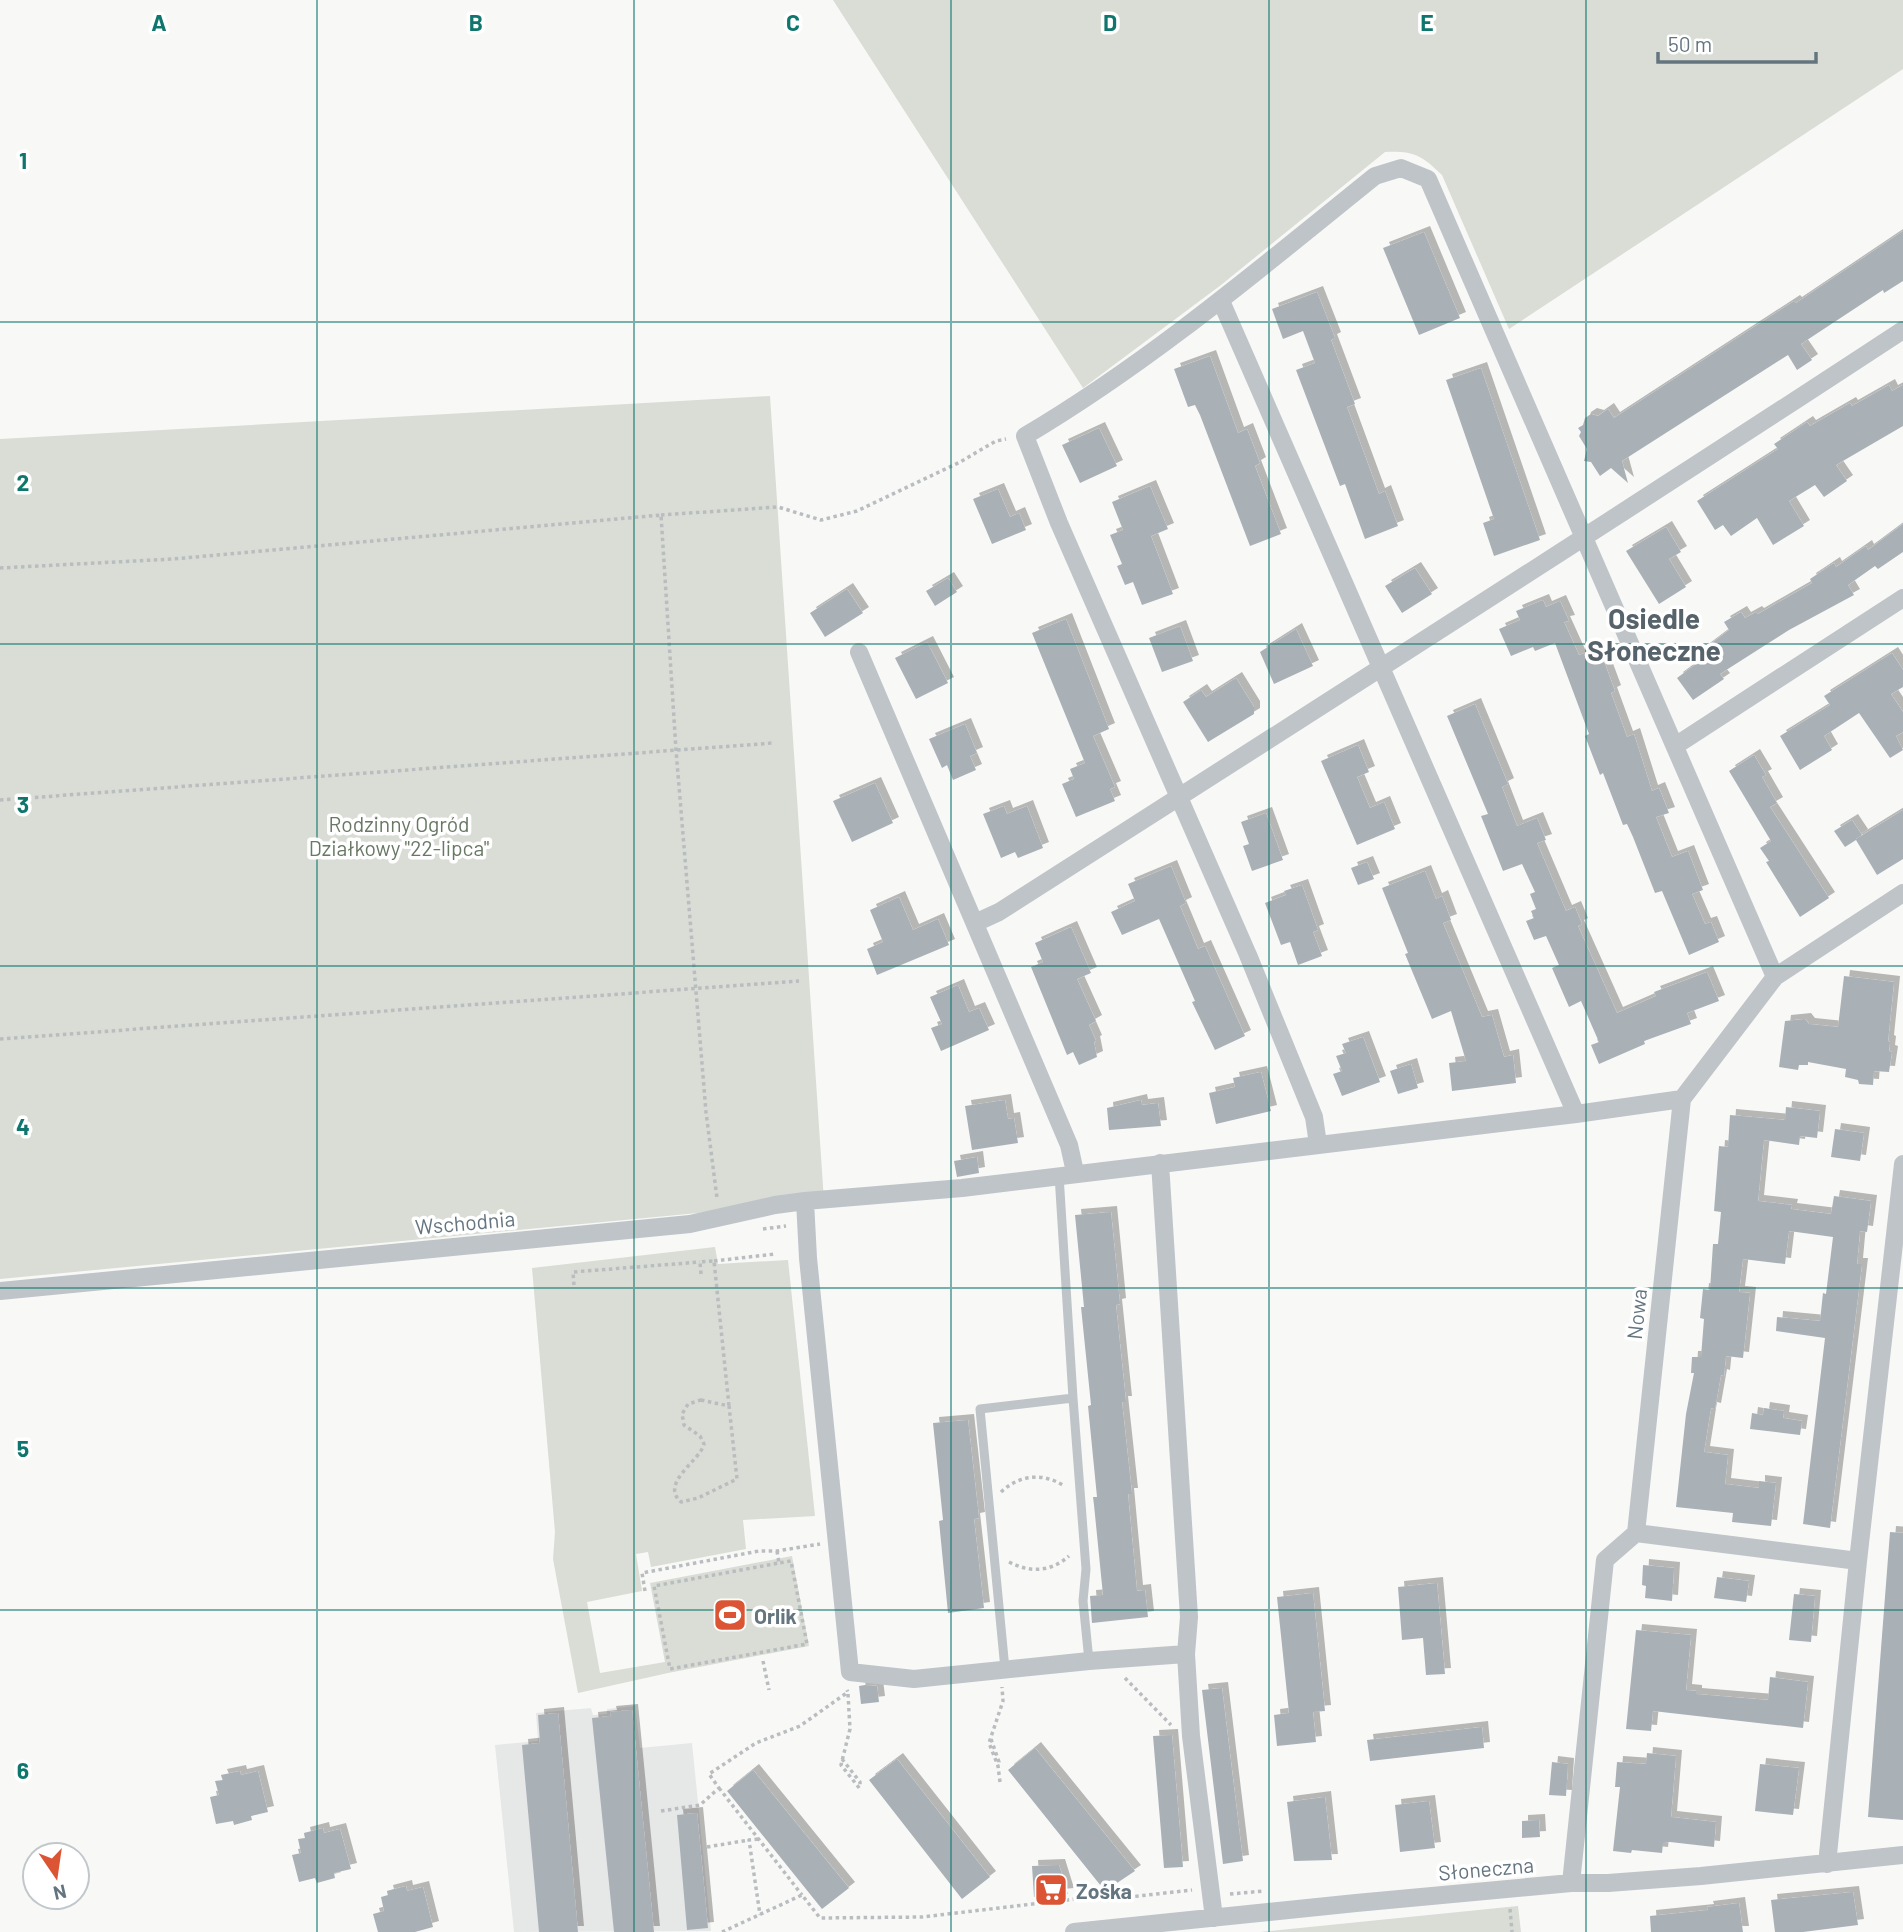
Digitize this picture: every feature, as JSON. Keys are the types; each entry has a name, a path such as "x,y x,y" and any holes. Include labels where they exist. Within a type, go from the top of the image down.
{"street":[{"path":"1318,1144 1314,1117 1248,956 1059,523 1025,436 1083,402 1221,300 1375,176 1401,168 1428,179 1775,977"},
{"path":"1221,300 1576,1114"},
{"path":"975,923 999,912 1584,539 1902,332"},
{"path":"1675,746 1903,598"},
{"path":"859,652 1069,1145 1067,1173"},
{"path":"1682,1100 1775,977 1903,893"},
{"name":"Wschodnia","path":"0,1291 690,1224 805,1201 962,1188 1067,1173 1682,1100"},
{"name":"Nowa","path":"1636,1533 1682,1100"},
{"path":"1160,1163 1189,1617 1186,1654 1191,1736 1213,1918"},
{"path":"1827,1864 1903,1164"},
{"path":"805,1201 809,1270 850,1672 914,1679 1186,1654"},
{"path":"1571,1883 1605,1560 1636,1533 1858,1561"},
{"name":"Słoneczna","path":"1074,1932 1571,1883 1608,1883 1903,1855"}],"lane":[{"path":"1067,1173 1073,1398 1082,1501 1086,1569 1083,1601 1089,1661"},
{"path":"1002,1670 980,1409 1073,1398"}],"path":[{"path":"0,568 173,559 660,515 778,507 821,520 857,511 960,462 996,441 1025,436"},
{"path":"660,515 676,750 706,1112 714,1186 721,1218"},
{"path":"0,800 773,743"},
{"path":"0,1038 799,981"},
{"path":"574,1285 573,1272 775,1254"},
{"path":"714,1261 738,1480 685,1503 677,1499 678,1480 687,1465 702,1453 704,1444 700,1436 684,1425 684,1409 688,1404 701,1400 729,1406"},
{"path":"700,1262 701,1274"},
{"path":"989,1509 1003,1490 1018,1480 1034,1476 1061,1483 1082,1501"},
{"path":"993,1546 1008,1561 1020,1568 1036,1570 1053,1567 1084,1543"},
{"path":"645,1591 642,1573 759,1551 814,1545"},
{"path":"777,1551 779,1563"},
{"path":"790,1561 807,1644 670,1669 654,1586 779,1563 790,1561"},
{"path":"763,1661 769,1690"},
{"path":"1000,1782 998,1766 989,1743 1003,1700 1002,1670"},
{"path":"1121,1673 1180,1733 1191,1736"},
{"path":"842,1759 860,1782 860,1788 841,1765 842,1759 850,1729 847,1682"},
{"path":"848,1692 800,1726 756,1743 709,1774 820,1919 922,1917 1084,1898 1103,1900 1202,1889 1219,1895 1273,1890"},
{"path":"661,1811 700,1805 719,1788"},
{"path":"708,1847 759,1839"},
{"path":"748,1840 760,1914"},
{"path":"722,1932 802,1895"},
{"path":"1510,1909 1512,1932"}],"shaded area":[{"path":"635,1706 640,1748 692,1743 711,1931 514,1932 495,1745 538,1741 536,1713 591,1708 593,1715 607,1714 607,1709"}],"green space":[{"path":"833,0 1903,0 1903,69 1509,329 1442,175 1416,156 1403,152 1385,152 1221,285 1083,388"},
{"name":"Rodzinny Ogród Działkowy \"22-lipca\"","path":"770,396 824,1201 0,1279 0,439"},
{"path":"715,1247 718,1264 788,1260 815,1516 743,1520 746,1549 651,1567 648,1552 636,1554 642,1591 587,1602 600,1673 665,1662 650,1583 792,1556 809,1646 578,1693 553,1559 555,1532 532,1268"},
{"path":"1518,1906 1521,1932 1260,1932"}],"building":[{"path":"1903,231 1903,281 1884,293 1883,290 1801,344 1812,360 1797,370 1788,355 1622,461 1628,483 1611,468 1600,476 1591,462 1584,461 1587,449 1579,436 1581,432 1578,428 1583,425 1585,418 1591,414 1598,416 1608,409 1614,418 1794,301 1796,303"},
{"path":"1424,232 1460,318 1419,335 1383,248"},
{"path":"1317,292 1335,338 1331,340 1355,404 1347,407 1379,494 1385,491 1398,526 1365,539 1345,484 1340,486 1296,370 1315,363 1303,331 1283,339 1272,309"},
{"path":"1210,356 1238,433 1247,429 1260,463 1255,466 1281,534 1250,546 1200,415 1195,405 1188,407 1174,369"},
{"path":"1481,368 1540,540 1494,556 1483,523 1494,519 1446,380"},
{"path":"1889,385 1892,391 1903,385 1903,426 1836,465 1847,481 1824,497 1815,485 1789,501 1804,526 1773,545 1757,518 1731,536 1723,525 1715,530 1697,501 1778,449 1774,444 1807,422 1810,426"},
{"path":"1099,428 1117,466 1080,483 1062,445"},
{"path":"1150,486 1168,529 1151,536 1173,594 1142,605 1133,582 1125,585 1117,566 1122,564 1110,535 1123,530 1112,502"},
{"path":"998,489 1010,517 1019,513 1026,530 992,544 973,499"},
{"path":"1903,524 1903,552 1878,569 1875,566 1848,585 1854,595 1789,630 1720,674 1724,679 1693,700 1677,678 1700,661 1696,655 1729,630 1724,622 1741,612 1745,618 1756,612 1758,614 1812,583 1810,579 1834,563 1836,567 1866,546 1868,550"},
{"path":"1666,527 1681,552 1669,559 1686,587 1659,604 1626,551"},
{"path":"1415,568 1432,594 1402,613 1385,586"},
{"path":"948,578 957,592 935,606 926,591"},
{"path":"847,589 863,613 825,637 810,613"},
{"path":"1543,600 1546,607 1560,601 1569,621 1564,622 1579,655 1599,648 1615,691 1611,693 1627,737 1634,734 1652,791 1659,788 1669,813 1656,817 1672,857 1688,851 1703,890 1692,894 1705,924 1711,922 1719,942 1689,955 1662,891 1655,893 1627,824 1623,825 1603,773 1600,775 1585,736 1589,734 1555,643 1535,651 1533,647 1511,656 1499,629 1520,620 1516,611"},
{"path":"1066,619 1109,729 1093,736 1115,787 1110,789 1115,801 1076,817 1062,784 1074,779 1070,769 1085,763 1032,633"},
{"path":"1180,626 1193,661 1162,672 1149,638"},
{"path":"1296,629 1313,666 1274,684 1260,652"},
{"path":"927,642 948,683 916,699 895,658"},
{"path":"1892,653 1903,670 1903,687 1891,694 1903,712 1903,732 1896,736 1903,750 1890,758 1859,713 1824,736 1832,750 1800,770 1780,736 1830,705 1824,696"},
{"path":"1236,678 1254,707 1254,714 1208,742 1183,702 1201,690 1206,697"},
{"path":"1475,704 1508,784 1502,787 1517,826 1537,818 1546,840 1537,843 1566,911 1575,907 1582,924 1578,926 1617,1013 1656,996 1654,992 1707,972 1719,1001 1687,1013 1691,1024 1644,1041 1645,1044 1599,1064 1591,1045 1599,1042 1581,1001 1569,1007 1552,968 1559,965 1546,936 1534,940 1526,921 1534,918 1531,911 1536,909 1530,894 1535,892 1522,864 1503,871 1481,816 1488,814 1447,716"},
{"path":"965,724 977,753 970,756 976,770 953,780 947,765 942,768 929,739"},
{"path":"1358,745 1369,772 1357,777 1370,808 1384,802 1395,829 1357,845 1321,761"},
{"path":"1754,755 1766,775 1762,777 1777,803 1770,807 1829,898 1800,917 1760,848 1771,841 1729,771"},
{"path":"875,783 893,823 852,842 833,801"},
{"path":"1004,806 1007,814 1027,806 1043,848 1018,858 1015,852 1001,858 983,814"},
{"path":"1903,810 1903,859 1877,875 1856,840 1845,847 1834,831 1852,820 1862,835 1856,839"},
{"path":"1266,813 1283,860 1252,871 1243,846 1249,844 1241,822"},
{"path":"1367,862 1374,879 1358,885 1351,868"},
{"path":"1171,866 1186,903 1180,906 1198,949 1205,946 1245,1036 1215,1050 1192,1002 1195,1001 1159,919 1122,935 1111,912 1135,901 1128,884"},
{"path":"1425,871 1436,899 1442,896 1451,920 1443,923 1482,1017 1492,1015 1504,1057 1513,1055 1516,1083 1452,1091 1449,1063 1466,1061 1451,1011 1432,1019 1382,888"},
{"path":"1302,885 1318,930 1313,932 1322,956 1298,965 1290,942 1281,945 1265,903 1286,895 1284,891"},
{"path":"899,897 913,930 938,919 949,945 877,975 867,949 883,942 870,910"},
{"path":"1071,927 1091,973 1077,979 1096,1021 1089,1025 1096,1041 1097,1057 1079,1065 1073,1052 1067,1055 1031,967 1043,962 1035,943"},
{"path":"1844,976 1894,982 1888,1041 1889,1051 1892,1052 1889,1072 1874,1071 1873,1085 1859,1084 1858,1080 1845,1077 1846,1069 1808,1062 1808,1065 1799,1065 1798,1070 1779,1067 1785,1021 1805,1019 1809,1024 1838,1027"},
{"path":"958,985 969,1012 979,1008 989,1030 941,1051 931,1028 942,1024 930,997"},
{"path":"1363,1037 1380,1082 1342,1096 1333,1074 1342,1071 1336,1056 1346,1053 1342,1044"},
{"path":"1411,1064 1418,1088 1398,1094 1390,1071"},
{"path":"1261,1072 1271,1111 1216,1124 1209,1093 1235,1087 1233,1078"},
{"path":"1005,1100 1008,1119 1014,1118 1018,1143 972,1150 965,1106"},
{"path":"1141,1100 1142,1105 1158,1103 1161,1126 1109,1130 1107,1108"},
{"path":"1786,1107 1820,1111 1817,1138 1800,1136 1799,1145 1764,1140 1758,1201 1831,1214 1834,1196 1871,1201 1867,1232 1860,1231 1857,1264 1862,1264 1830,1528 1803,1524 1825,1338 1776,1331 1777,1317 1820,1321 1833,1237 1789,1231 1785,1264 1743,1259 1739,1292 1750,1293 1743,1358 1726,1356 1724,1376 1721,1375 1715,1409 1711,1408 1704,1452 1728,1455 1725,1484 1759,1488 1759,1481 1776,1483 1771,1526 1732,1522 1733,1513 1676,1507 1686,1414 1694,1373 1691,1373 1692,1357 1701,1357 1704,1319 1700,1318 1703,1289 1710,1290 1713,1244 1718,1244 1721,1212 1714,1211 1719,1146 1728,1147 1730,1115 1785,1120"},
{"path":"1835,1129 1864,1133 1860,1161 1831,1157"},
{"path":"977,1157 979,1173 957,1177 954,1161"},
{"path":"1111,1212 1120,1304 1116,1305 1126,1402 1122,1402 1132,1494 1128,1494 1137,1591 1145,1590 1148,1617 1092,1623 1090,1596 1103,1595 1093,1497 1097,1497 1075,1215"},
{"path":"1764,1408 1784,1411 1783,1418 1802,1421 1800,1435 1750,1429 1752,1413 1763,1415"},
{"path":"968,1420 979,1518 974,1519 984,1608 948,1613 939,1521 943,1520 933,1423"},
{"path":"1890,1532 1903,1533 1903,1820 1868,1817"},
{"path":"1643,1565 1674,1568 1672,1601 1645,1598 1646,1586 1642,1585"},
{"path":"1717,1577 1749,1581 1746,1602 1714,1598"},
{"path":"1437,1583 1445,1674 1426,1675 1423,1638 1402,1640 1398,1587"},
{"path":"1313,1593 1325,1711 1313,1712 1316,1742 1277,1746 1274,1715 1289,1713 1277,1597"},
{"path":"1794,1594 1815,1596 1811,1642 1789,1640"},
{"path":"1636,1630 1691,1635 1686,1690 1696,1691 1696,1694 1768,1700 1770,1677 1808,1682 1803,1728 1653,1711 1651,1731 1626,1729"},
{"path":"859,1686 877,1686 879,1702 861,1704"},
{"path":"1222,1688 1243,1861 1223,1864 1202,1690"},
{"path":"632,1710 654,1932 614,1932 592,1718 611,1716 610,1712"},
{"path":"558,1713 578,1932 539,1932 522,1745 540,1743 538,1715"},
{"path":"1482,1727 1484,1748 1370,1761 1367,1740"},
{"path":"1172,1735 1183,1867 1164,1868 1153,1736"},
{"path":"1035,1748 1135,1871 1105,1891 1008,1770"},
{"path":"1647,1753 1676,1756 1671,1817 1716,1822 1714,1847 1670,1842 1663,1843 1662,1853 1613,1851 1620,1787 1615,1787 1617,1762 1646,1764"},
{"path":"897,1759 990,1877 962,1899 869,1780"},
{"path":"1552,1762 1568,1764 1566,1796 1549,1795"},
{"path":"1760,1764 1799,1768 1793,1815 1755,1811"},
{"path":"753,1770 849,1888 822,1909 727,1791"},
{"path":"240,1771 241,1775 258,1771 268,1812 251,1816 252,1820 234,1825 233,1821 216,1824 210,1797 219,1795 215,1781 223,1780 221,1775"},
{"path":"1325,1797 1332,1860 1294,1861 1287,1802"},
{"path":"1429,1801 1435,1848 1400,1852 1395,1805"},
{"path":"697,1813 708,1928 687,1930 677,1815"},
{"path":"1539,1820 1540,1837 1522,1838 1522,1821"},
{"path":"323,1828 324,1833 340,1829 351,1869 334,1873 335,1878 317,1883 315,1878 299,1882 292,1855 301,1853 298,1839 305,1838 304,1833"},
{"path":"1059,1865 1068,1894 1034,1897 1032,1866"},
{"path":"406,1886 407,1891 423,1887 433,1927 415,1932 378,1932 373,1914 384,1911 381,1897 388,1895 387,1891"},
{"path":"1853,1892 1858,1925 1803,1932 1775,1932 1771,1900"},
{"path":"1739,1903 1743,1932 1651,1932 1650,1916 1708,1910 1707,1907"}],"place":[{"name":"Orlik","path":"730,1615"},
{"name":"Zośka","path":"1051,1890"}],"district":[{"name":"Osiedle Słoneczne","path":"1654,634"}]}
